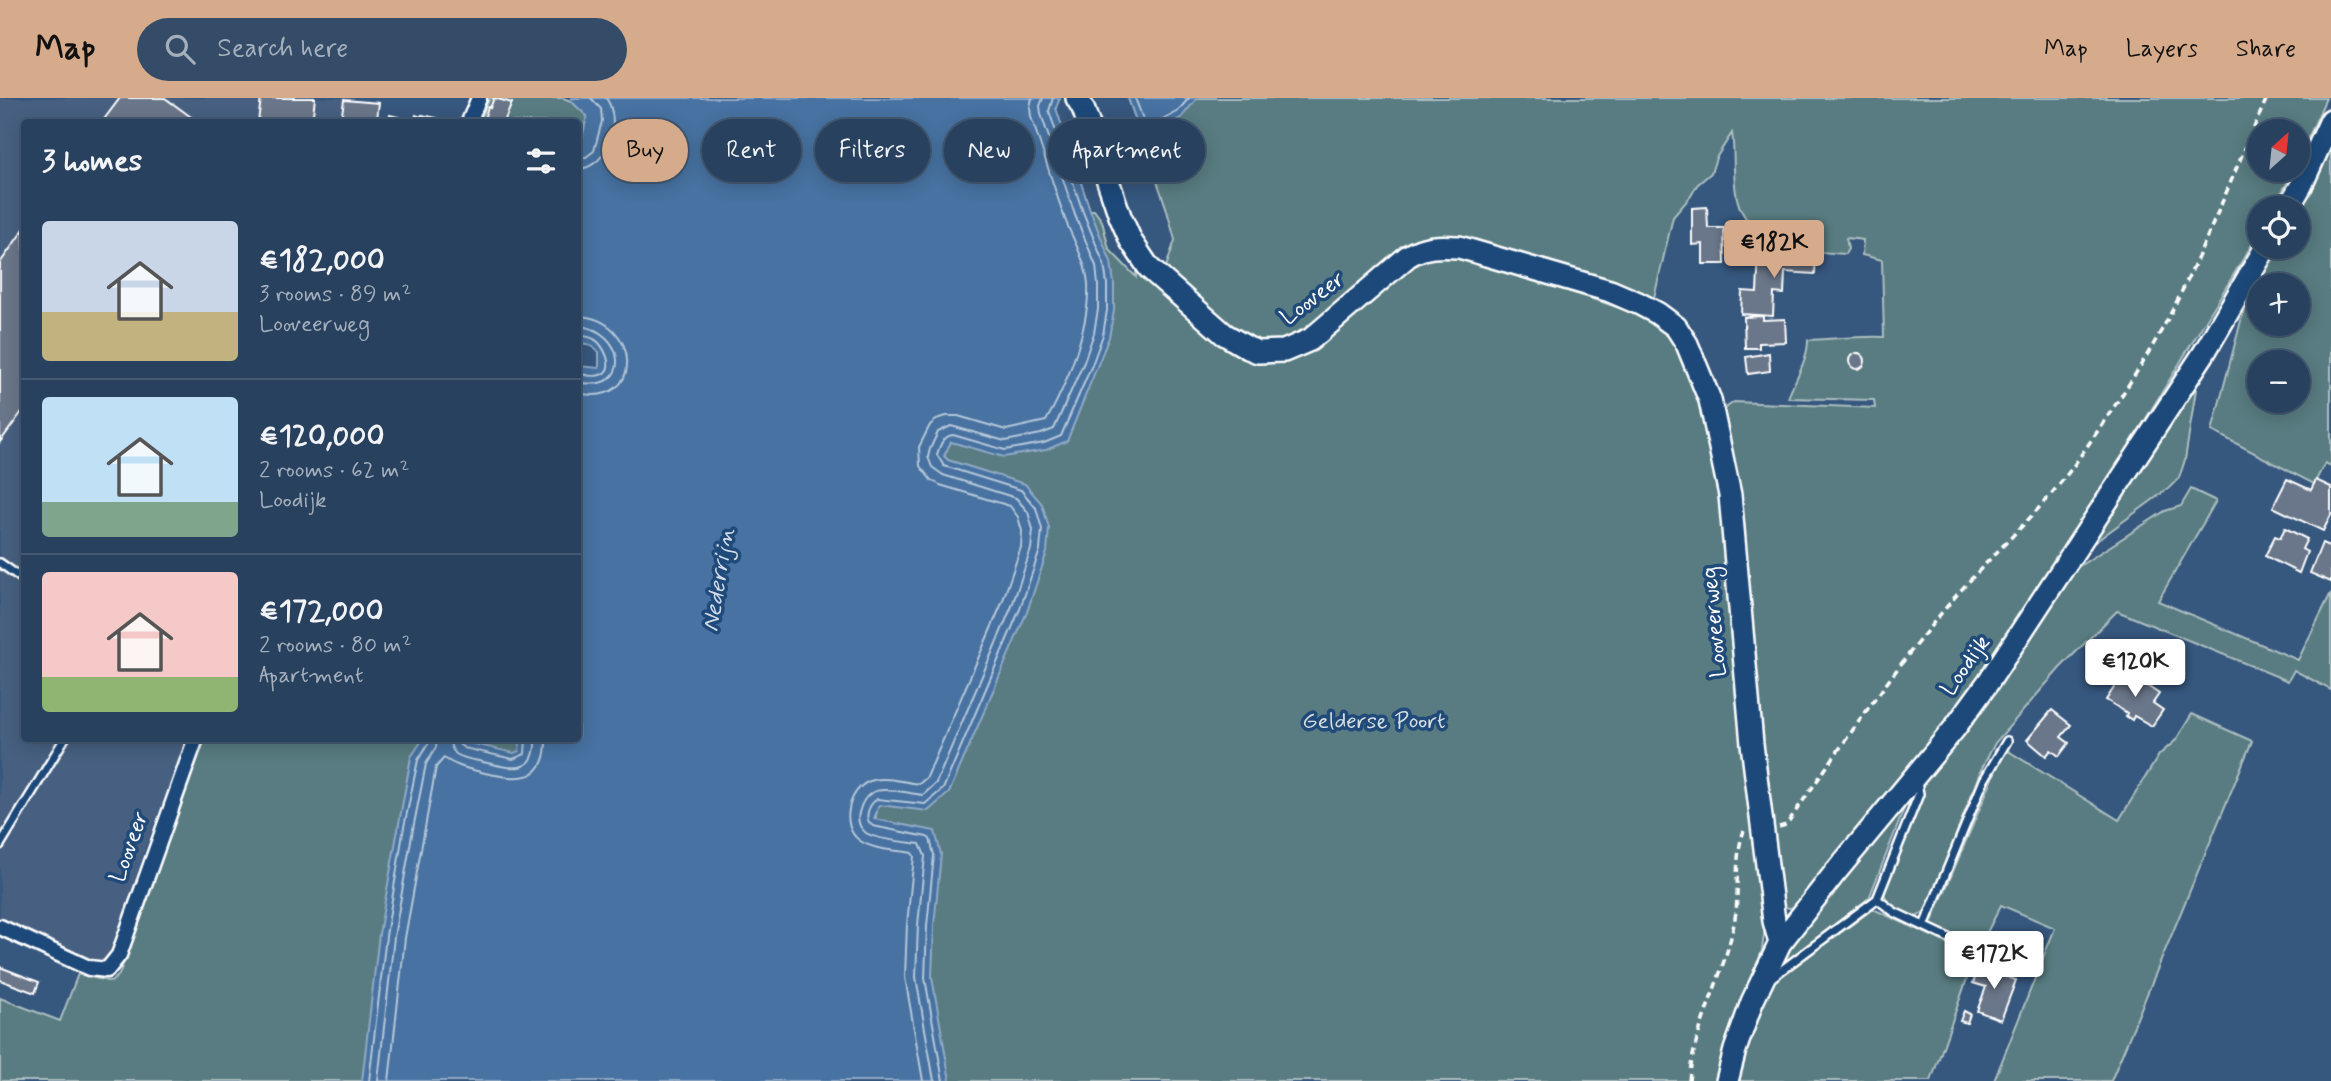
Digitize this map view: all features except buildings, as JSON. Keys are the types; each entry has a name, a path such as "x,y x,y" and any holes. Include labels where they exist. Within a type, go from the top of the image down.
{"street":[{"path":"470,119 479,98"},
{"name":"Looveer","path":"1077,98 1083,108 1119,216 1149,268 1224,334 1258,352 1284,351 1310,340 1408,256 1419,249 1433,246 1459,247 1610,292 1657,313"},
{"path":"2295,196 2331,120"},
{"name":"Loodijk","path":"1727,1081 1735,1050 1759,987 1780,943 1954,729 1989,681 2196,365 2259,259"},
{"name":"Looveerweg","path":"1657,313 1676,327 1687,344 1710,400 1730,495 1752,744 1754,829 1780,943"},
{"name":"Looveer","path":"0,927 89,968 107,970 119,955 195,742"}],"lane":[{"path":"0,563 21,577"},
{"path":"1924,926 1984,780 2007,741"},
{"path":"0,845 63,742"},
{"path":"1759,987 1877,900 1919,794 1916,775"},
{"path":"1877,900 1894,912 1972,949"}],"path":[{"path":"1689,1081 1702,1027 1736,917 1742,837 1754,829 1786,825 1907,656 1950,602 2031,517 2077,461 2128,387 2165,323 2205,240 2267,98"}],"shaded area":[{"path":"0,98 344,98 341,119 21,119 21,742 186,742 145,848 114,950 104,964 93,965 0,921"}],"green space":[{"path":"490,98 563,98 571,101 587,116 581,143 581,119 480,119"},
{"path":"1128,98 2326,98 2310,134 2310,119 2247,119 2247,182 2287,182 2280,196 2247,196 2247,253 2056,566 1966,699 1798,907 1788,908 1779,902 1720,412 1734,402 1875,408 1874,400 1788,398 1804,362 1808,340 1884,337 1882,260 1862,255 1863,240 1846,238 1848,249 1845,254 1755,247 1759,229 1749,221 1737,199 1732,133 1716,158 1711,173 1697,185 1673,217 1653,302 1469,241 1434,236 1413,243 1359,289 1312,324 1270,343 1253,341 1230,328 1165,270 1175,240 1157,182 1205,182 1205,119 1135,119"},
{"name":"Gelderse Poort","path":"1055,107 1059,119 1051,119"},
{"name":"Gelderse Poort","path":"1048,129 1048,182 1080,182 1090,210 1094,210 1102,221 1109,249 1136,277 1136,264 1267,358 1405,267 1446,251 1623,309 1625,306 1661,326 1676,343 1696,385 1722,489 1765,926 1762,950 1722,1081 836,1081 875,821 945,454 1031,182 1034,182 1034,173"},
{"path":"2331,129 2331,466 2325,463 2314,484 2212,431 2247,298 2247,336 2310,336 2310,273 2259,273 2266,259 2310,259 2310,196 2303,196"},
{"path":"2199,370 2185,460 2179,478 2080,553"},
{"path":"2191,489 2216,501 2158,601 2298,660 2331,593 2331,690 2294,670 2288,681 2117,611 2060,668 1995,743 1980,772 1928,909 1915,918 1889,908 1884,893 1927,772 2067,574 2165,511 2181,506"},
{"path":"2192,714 2252,741 2111,1081 1994,1081 2055,928 2001,905 1975,956 1931,1081 1735,1081 1769,985 1873,909 1973,955 1975,948 1930,926 2005,749 2119,820 2159,755 2176,740"},
{"path":"204,742 522,742 483,1081 0,1081 0,998 60,1021 78,974 111,982 119,975"},
{"path":"1912,789 1869,898 1776,969 1802,924"}],"water":[{"name":"Nederrijn","path":"572,98 1060,98 1056,108 1060,119 1048,119 1048,182 1081,182 1111,262 1114,311 1109,337 1067,441 1046,450 1004,457 951,442 944,456 948,460 1025,484 1042,504 1049,528 1047,552 1027,612 949,793 928,811 879,805 874,819 935,831 941,854 932,977 950,1081 362,1081 379,934 411,757 421,742 465,742 514,753 519,751 520,742 581,742 581,366 599,368 599,352 590,345 581,343 581,143 587,116 571,101"},
{"path":"1128,98 1197,98 1179,119 1136,119"}]}
